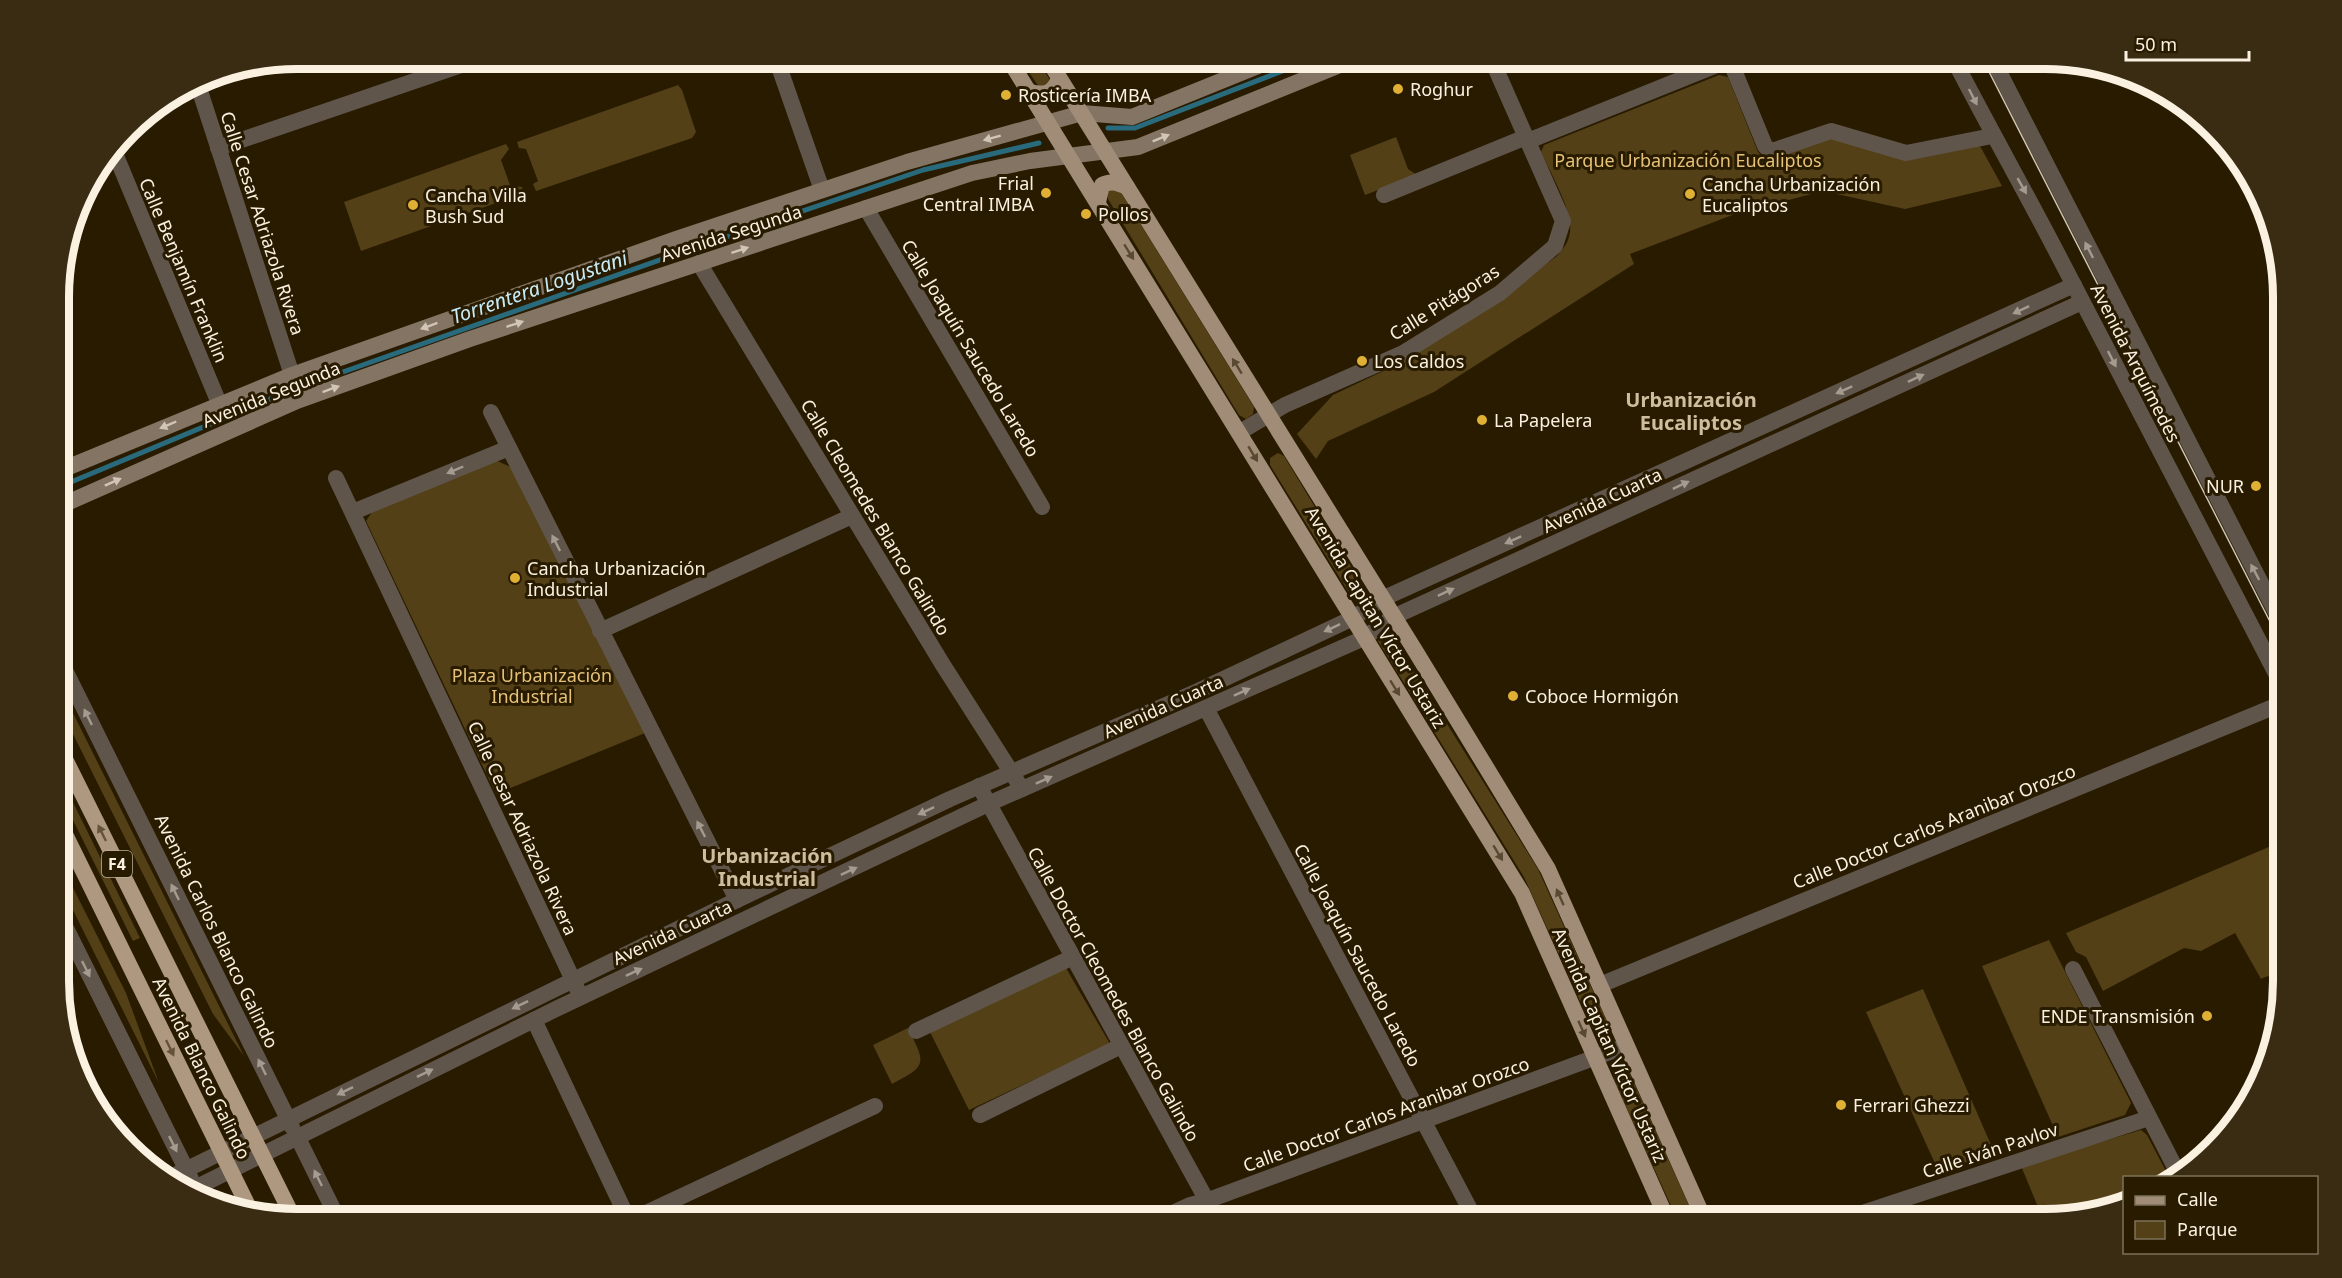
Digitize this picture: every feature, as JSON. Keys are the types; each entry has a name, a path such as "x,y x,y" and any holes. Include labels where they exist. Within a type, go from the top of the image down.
{"highway":[{"name":"Avenida Blanco Galindo","path":"69,767 289,1209"},
{"name":"Avenida Blanco Galindo","path":"69,842 247,1203"}],"main road":[{"name":"Avenida Capitan Víctor Ustariz","path":"1015,69 1522,893 1662,1209"},
{"name":"Avenida Capitan Víctor Ustariz","path":"1053,69 1548,869 1699,1209"},
{"name":"Avenida Segunda","path":"69,467 219,403 292,375 561,278 822,190 907,162 1082,113 1132,117 1251,69"},
{"name":"Avenida Segunda","path":"69,502 297,402 470,339 972,173 1030,161 1138,147 1330,69"},
{"path":"1030,92 1047,93 1055,89 1059,79"},
{"path":"1098,202 1102,185 1116,182 1127,187"}],"street":[{"path":"218,148 450,69"},
{"path":"780,69 822,190"},
{"path":"1496,69 1527,139"},
{"path":"1384,195 1706,69"},
{"path":"1735,69 1765,146 1769,150 1831,131 1906,153 1992,136"},
{"name":"Avenida Arquímedes","path":"1958,69 1992,136 2026,193 2273,668"},
{"name":"Avenida Arquímedes","path":"1998,69 2273,605"},
{"name":"Calle Cesar Adriazola Rivera","path":"200,91 292,375"},
{"name":"Calle Pitágoras","path":"1240,432 1285,405 1403,352 1500,292 1556,246 1563,221 1527,139"},
{"name":"Calle Benjamín Franklin","path":"116,158 219,403"},
{"name":"Calle Joaquín Saucedo Laredo","path":"866,208 1042,507"},
{"name":"Calle Cleomedes Blanco Galindo","path":"699,263 943,665 1022,789"},
{"name":"Avenida Cuarta","path":"176,1174 573,979 979,786 1198,691 1353,618 1382,599 2074,285"},
{"name":"Avenida Cuarta","path":"201,1188 230,1170 297,1136 581,997 988,804 1364,638 1393,617 2082,302"},
{"path":"491,412 737,900"},
{"path":"353,513 508,448"},
{"name":"Calle Cesar Adriazola Rivera","path":"336,478 581,997"},
{"path":"1635,485 1643,502"},
{"path":"600,631 852,516"},
{"name":"Avenida Carlos Blanco Galindo","path":"69,678 333,1209"},
{"name":"Calle Doctor Carlos Aranibar Orozco","path":"1600,985 2273,707"},
{"name":"Calle Joaquín Saucedo Laredo","path":"1206,708 1470,1209"},
{"name":"Calle Doctor Cleomedes Blanco Galindo","path":"979,786 1071,958 1211,1209"},
{"path":"69,934 191,1182"},
{"path":"916,1031 1071,958"},
{"path":"2073,969 2175,1168"},
{"path":"534,1020 623,1209"},
{"path":"980,1115 1121,1046"},
{"name":"Calle Doctor Carlos Aranibar Orozco","path":"1180,1209 1626,1046"},
{"path":"654,1209 875,1106"},
{"name":"Calle Iván Pavlov","path":"1874,1209 2149,1118"}],"green space":[{"path":"1027,69 1043,69 1050,80 1049,84 1040,87"},
{"name":"Parque Urbanización Eucaliptos","path":"1719,75 1728,77 1758,152 1765,159 1832,138 1915,159 1980,146 2002,186 1905,209 1823,191 1735,214 1630,254 1634,264 1434,392 1328,441 1316,459 1297,434 1333,395 1396,365 1487,307 1557,256 1563,248 1569,236 1570,223 1565,203 1541,152 1544,145"},
{"path":"678,85 682,90 696,132 692,138 536,191 533,184 538,181 526,149 519,148 517,142"},
{"path":"1396,137 1408,169 1417,175 1365,195 1350,155"},
{"path":"506,144 509,149 501,160 510,185 522,187 524,193 361,251 344,202"},
{"path":"1111,189 1120,191 1254,407 1253,414 1246,419 1239,415 1108,199 1107,193"},
{"path":"1278,453 1284,456 1361,583 1355,593 1348,591 1270,465 1270,458"},
{"name":"Plaza Urbanización Industrial","path":"495,460 515,469 645,733 496,794 366,521 372,512"},
{"path":"1388,630 1538,869 1608,1024 1609,1029 1599,1035 1594,1032 1524,877 1378,641 1378,635"},
{"path":"69,705 244,1056 213,1014 69,726"},
{"path":"69,794 140,938 133,941 69,812"},
{"path":"2273,845 2273,976 2261,979 2235,933 2201,951 2184,948 2103,991 2086,957 2076,952 2066,933"},
{"path":"69,880 126,993 159,1083 69,902"},
{"path":"2049,940 2131,1103 2125,1115 2058,1137 1982,966"},
{"path":"1066,968 1110,1044 969,1110 930,1032"},
{"path":"1923,989 1995,1154 1938,1170 1866,1012"},
{"path":"908,1028 918,1049 920,1062 912,1072 892,1084 873,1045"},
{"path":"1624,1067 1629,1072 1691,1209 1672,1209 1614,1080 1615,1073"},
{"path":"2141,1130 2147,1135 2167,1174 2163,1176 2123,1176 2123,1195 2104,1201 2060,1209 2039,1209 2021,1166"}],"waterway":[{"name":"Torrentera Logustani","path":"1108,128 1135,128 1288,69"},
{"name":"Torrentera Logustani","path":"69,483 292,390 688,250 923,170 1039,143"}],"tram line":[{"path":"1988,69 2273,627"}],"place":[{"name":"Roghur","path":"1398,89"},
{"name":"Rosticería IMBA","path":"1006,95"},
{"name":"Frial Central IMBA","path":"1046,193"},
{"name":"Cancha Urbanización Eucaliptos","path":"1690,194"},
{"name":"Cancha Villa Bush Sud","path":"413,205"},
{"name":"Pollos","path":"1086,214"},
{"name":"Los Caldos","path":"1362,361"},
{"name":"La Papelera","path":"1482,420"},
{"name":"NUR","path":"2256,486"},
{"name":"Cancha Urbanización Industrial","path":"515,578"},
{"name":"Coboce Hormigón","path":"1513,696"},
{"name":"ENDE Transmisión","path":"2207,1016"},
{"name":"Ferrari Ghezzi","path":"1841,1105"}],"district":[{"name":"Urbanización Eucaliptos","path":"1691,410"},
{"name":"Urbanización Industrial","path":"767,866"}]}
